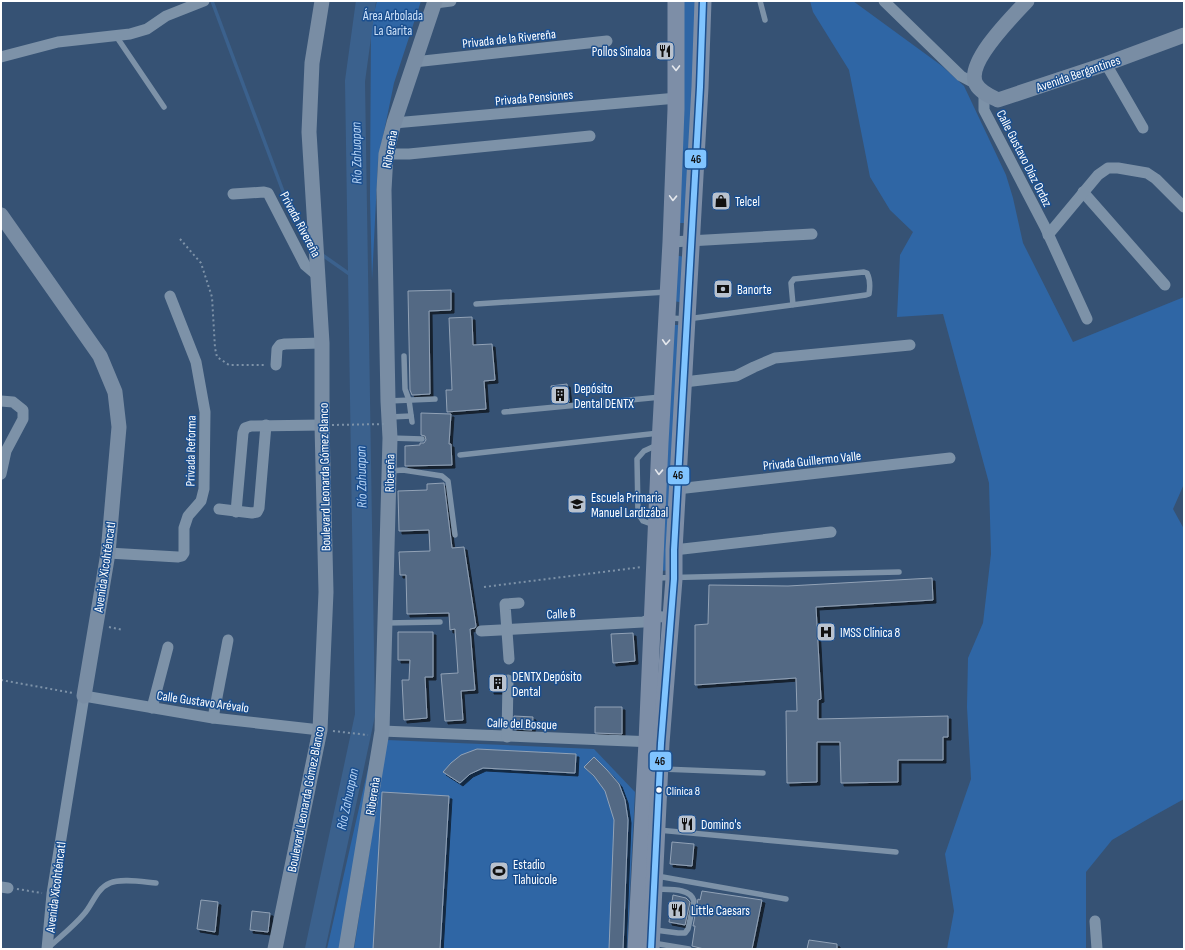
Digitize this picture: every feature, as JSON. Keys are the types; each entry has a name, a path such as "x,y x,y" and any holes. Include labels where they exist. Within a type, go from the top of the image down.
{"main road":[{"path":"648,943 654,742 650,622 655,572 671,242 677,98 676,1"},
{"path":"648,943 658,830 660,769 654,742 671,622 674,579 677,489 684,382 703,1"}],"street":[{"path":"1,58 58,42 130,34 147,29 166,16 204,1"},
{"name":"Boulevard Leonarda Gómez Blanco","path":"275,949 326,730 327,425 309,132 312,63 322,1"},
{"path":"435,2 451,1"},
{"path":"884,1 960,76 980,88"},
{"path":"980,88 974,71 981,54 1012,16 1027,1"},
{"name":"Ribereña","path":"346,949 376,734 385,623 390,438 387,420 388,401 384,190 386,154 394,123 435,2"},
{"name":"Avenida Bergantines","path":"980,88 998,100 1184,36"},
{"name":"Privada de la Rivereña","path":"414,62 607,41"},
{"path":"1106,64 1143,128"},
{"name":"Calle Gustavo Díaz Ordaz","path":"980,88 984,110 1048,235 1087,319"},
{"name":"Privada Pensiones","path":"394,123 677,98"},
{"path":"386,154 409,154 590,136"},
{"path":"1048,235 1098,175 1108,168 1118,168 1147,173 1156,179 1184,207"},
{"path":"1083,192 1165,285"},
{"name":"Privada Rivereña","path":"233,194 268,193 305,264 318,276"},
{"name":"Avenida Xicohténcatl","path":"1,215 100,356 115,392 119,427 108,553 52,894 48,949"},
{"path":"671,242 812,234"},
{"name":"Privada Reforma","path":"108,553 182,556 184,553 184,528 188,516 201,501 204,488 205,412 196,362 170,296"},
{"path":"276,365 277,349 280,345 322,343"},
{"path":"684,382 736,376 754,366 775,358 910,345"},
{"path":"1,401 14,402 23,410 23,419 6,451 1,474"},
{"path":"219,509 236,512 257,512 259,508 266,425"},
{"path":"236,512 243,433 245,428 266,425 327,425"},
{"name":"Privada Guillermo Valle","path":"677,489 950,458"},
{"path":"674,550 830,532"},
{"path":"509,659 505,604 519,602"},
{"name":"Calle B","path":"481,631 650,622 657,628 662,628 671,622"},
{"path":"213,718 228,640"},
{"path":"152,708 168,647"},
{"path":"506,737 508,680"},
{"name":"Calle Gustavo Arévalo","path":"84,696 213,718 326,730"},
{"name":"Calle del Bosque","path":"376,734 654,742"},
{"path":"1095,921 1097,949"}],"lane":[{"path":"760,1 765,20"},
{"path":"116,36 164,107"},
{"path":"667,318 687,319 793,305 866,295 869,294 867,273 864,272 794,280 791,283 793,305"},
{"path":"476,304 668,292"},
{"path":"387,420 412,419 409,400 405,389 404,356"},
{"path":"504,412 663,397"},
{"path":"388,401 435,399"},
{"path":"390,438 422,439"},
{"path":"460,455 661,438"},
{"path":"389,471 403,470 442,476 448,480 455,535"},
{"path":"655,572 674,579 899,572"},
{"path":"385,623 440,622"},
{"path":"660,769 763,773"},
{"path":"658,830 896,852"},
{"path":"48,949 85,913 93,899 104,886 111,882 122,881 156,883"},
{"path":"648,943 678,933 685,933 688,929 694,901 693,897 687,892 654,882"},
{"path":"654,882 786,899"},
{"path":"648,943 688,949"}],"path":[{"path":"180,239 201,263 212,297 217,357 229,365 276,365"},
{"path":"327,425 387,420"},
{"path":"484,587 655,572"},
{"path":"1,680 84,696"},
{"path":"326,730 376,734"},
{"path":"5,888 52,894"}],"green space":[{"name":"Área Arbolada La Garita","path":"377,1 421,1 394,83 378,161 372,280 370,197 371,25"},
{"path":"679,1 697,1 688,223 676,223"},
{"path":"810,1 853,1 942,66 964,86 1006,175 1013,198 1023,243 1073,342 1184,297 1184,484 1173,509 1184,529 1184,799 1112,840 1086,872 1086,949 947,949 954,911 945,854 971,779 967,707 968,658 983,623 991,554 989,483 943,314 897,317 900,255 913,232 890,210 870,177 849,70 813,12"},
{"path":"674,255 685,257 684,303 674,301"},
{"path":"671,325 686,325 671,570 659,571"},
{"name":"Estadio Tlahuicole","path":"387,740 594,749 635,792 627,949 354,949"},
{"path":"374,742 340,949 327,949"}],"building":[{"path":"451,290 451,310 429,311 430,394 412,395 410,390 408,291"},
{"path":"472,317 473,345 492,344 495,380 484,381 486,409 447,412 446,390 452,390 449,318"},
{"name":"Depósito Dental DENTX","path":"567,384 569,402 553,403 551,386"},
{"path":"421,413 451,414 449,444 451,444 452,465 405,466 405,446 420,445 420,443 424,443 426,440 425,436 421,435"},
{"path":"444,483 452,548 464,547 476,626 475,628 470,629 475,690 461,691 463,720 445,721 441,674 458,673 455,629 450,630 449,613 407,614 406,575 400,575 399,552 430,551 429,530 399,531 398,491 427,490 427,484"},
{"path":"932,578 933,600 816,607 821,699 818,700 818,719 948,716 948,737 943,737 943,760 898,760 898,782 841,783 840,742 817,742 817,782 787,783 786,711 797,711 796,678 695,685 695,625 708,624 709,585 788,586"},
{"path":"398,632 433,632 433,677 425,677 427,718 404,720 402,680 409,680 410,660 398,660"},
{"path":"633,633 635,661 613,663 611,634"},
{"name":"DENTX Depósito Dental","path":"491,675 504,675 501,679 501,691 491,691"},
{"path":"595,707 622,707 622,734 595,733"},
{"path":"514,716 533,717 532,730 514,729"},
{"path":"477,749 576,754 575,773 483,768 470,774 460,783 443,772 461,755"},
{"path":"594,757 619,784 625,800 628,820 623,949 609,949 614,820 605,791 594,776 584,767"},
{"path":"382,792 449,796 440,949 373,949"},
{"path":"672,842 694,844 692,866 670,864"},
{"path":"702,891 762,900 752,949 704,949 692,946 695,926 693,926 698,899 700,900"},
{"name":"Little Caesars","path":"673,895 686,898 690,902 685,925 669,922"},
{"path":"201,900 218,902 215,932 197,929"},
{"path":"252,911 270,913 268,932 250,930"},
{"path":"809,940 837,944 837,949 807,949"}],"waterway":[{"path":"212,1 284,194 310,240"},
{"name":"Río Zahuapan","path":"315,949 365,715 355,81 366,1"},
{"path":"321,254 358,280"}],"transit line":[{"name":"46","path":"651,949 661,743 674,579 674,550 700,87 703,1"}],"place":[{"name":"Pollos Sinaloa","path":"665,51"},
{"name":"Telcel","path":"721,201"},
{"name":"Banorte","path":"723,289"},
{"name":"Depósito Dental DENTX","path":"560,395"},
{"name":"Escuela Primaria Manuel Lardizábal","path":"577,504"},
{"name":"IMSS Clínica 8","path":"826,632"},
{"name":"DENTX Depósito Dental","path":"498,683"},
{"name":"Clínica 8","path":"659,790"},
{"name":"Domino's","path":"687,824"},
{"name":"Estadio Tlahuicole","path":"499,871"},
{"name":"Little Caesars","path":"677,910"}]}
